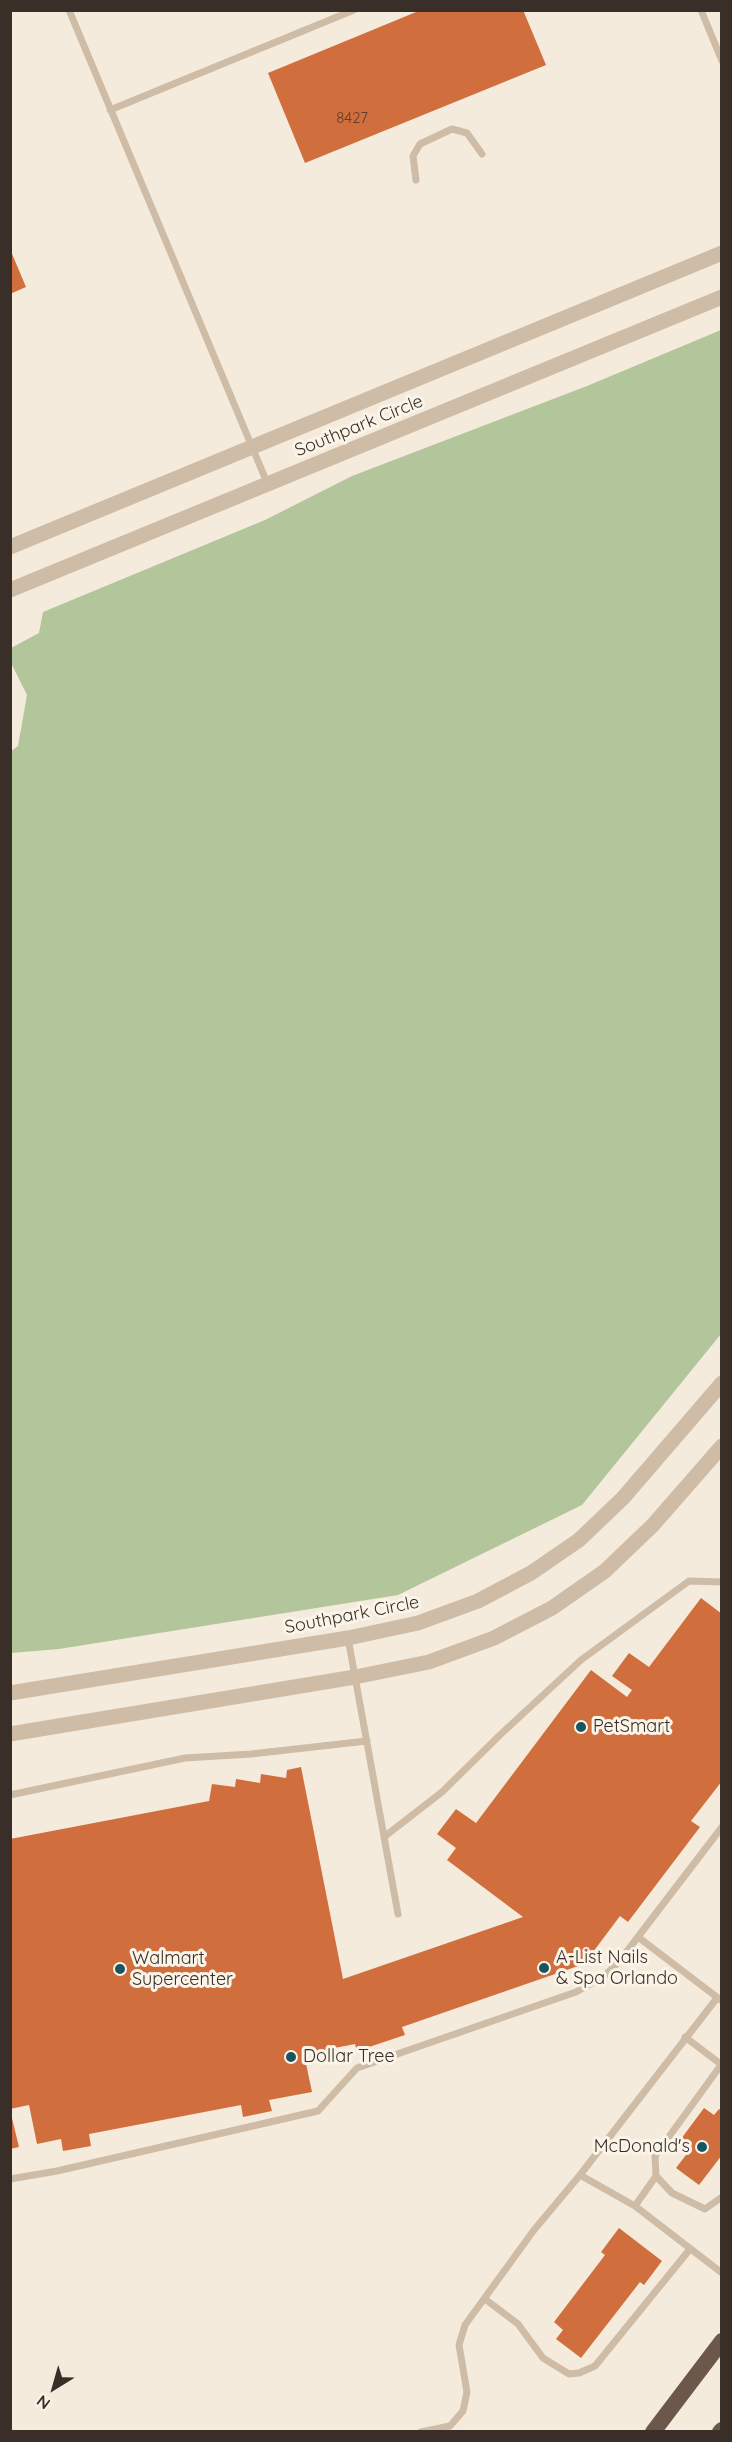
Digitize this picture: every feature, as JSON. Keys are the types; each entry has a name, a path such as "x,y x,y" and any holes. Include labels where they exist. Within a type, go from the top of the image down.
{"highway":[{"path":"653,2432 722,2341"}],"street":[{"name":"Southpark Circle","path":"10,547 722,253"},
{"name":"Southpark Circle","path":"10,590 722,297"},
{"name":"Southpark Circle","path":"10,1693 348,1638 418,1623 478,1601 531,1573 579,1540 623,1498 722,1383"},
{"path":"10,1734 355,1677 429,1662 494,1638 552,1608 605,1571 653,1526 722,1446"}],"lane":[{"path":"69,10 268,484"},
{"path":"110,110 354,10"},
{"path":"700,10 721,56"},
{"path":"416,180 413,156 420,144 452,129 466,133 482,153"},
{"path":"384,1837 442,1792 581,1660 689,1581 722,1582"},
{"path":"348,1638 398,1914"},
{"path":"10,1795 185,1758 251,1754 367,1741"},
{"path":"10,2180 318,2111 357,2068 576,1992 603,1977 618,1963 722,1827"},
{"path":"421,2432 450,2426 463,2411 467,2392 459,2345 465,2325 534,2230 580,2175 685,2037 719,1999 638,1937"},
{"path":"635,2206 656,2176 655,2156 721,2065 685,2037"},
{"path":"580,2175 635,2206 722,2273"},
{"path":"656,2176 672,2193 705,2209 722,2197"},
{"path":"485,2298 518,2324 543,2358 569,2373 579,2373 595,2366 690,2249"}],"green space":[{"path":"721,330 721,1334 582,1505 398,1595 59,1649 11,1653 10,752 18,746 27,695 11,663 11,648 39,633 43,612 265,520 352,476 587,386"}],"building":[{"path":"421,10 523,10 546,65 305,163 268,73"},
{"path":"10,249 26,287 10,294"},
{"path":"701,1598 722,1614 722,1781 691,1821 700,1827 628,1922 620,1916 584,1964 402,2027 405,2035 357,2051 355,2044 304,2054 312,2092 269,2100 272,2111 243,2117 241,2105 89,2134 91,2146 63,2151 61,2139 37,2144 29,2105 10,2109 10,1839 209,1801 212,1784 235,1787 236,1779 260,1783 261,1774 286,1778 287,1770 301,1767 343,1979 523,1917 447,1860 456,1848 437,1834 456,1809 476,1823 591,1670 627,1697 632,1690 612,1676 629,1653 649,1667"},
{"name":"McDonald's","path":"704,2108 714,2115 719,2109 722,2111 722,2155 699,2185 676,2168 689,2151 678,2143"},
{"path":"10,2110 19,2147 10,2149"},
{"path":"619,2228 662,2261 644,2285 640,2282 581,2358 556,2339 563,2330 554,2322 605,2255 601,2252"}],"place":[{"name":"PetSmart","path":"581,1727"},
{"name":"A-List Nails & Spa Orlando","path":"544,1968"},
{"name":"Walmart Supercenter","path":"120,1969"},
{"name":"Dollar Tree","path":"291,2057"},
{"name":"McDonald's","path":"702,2147"}]}
